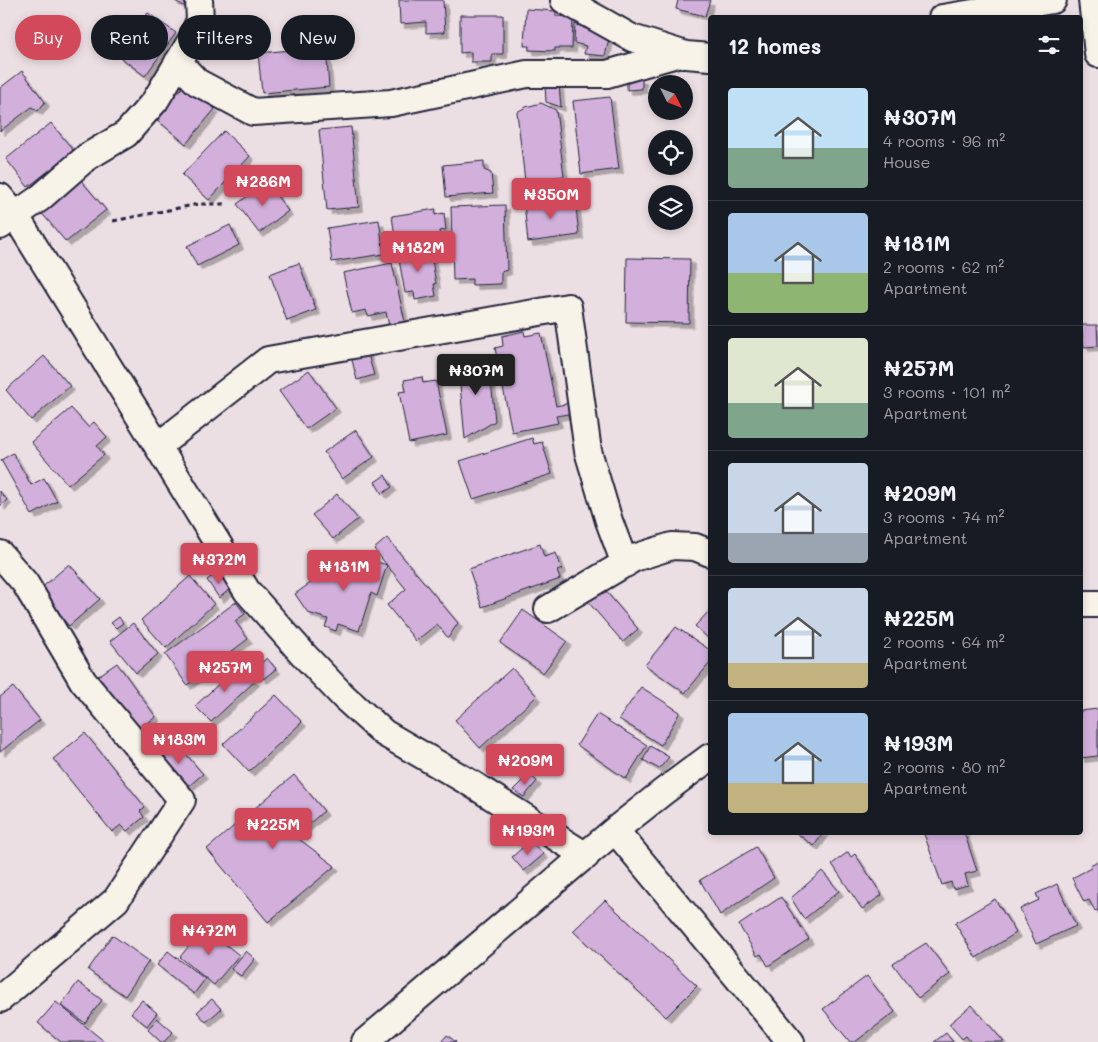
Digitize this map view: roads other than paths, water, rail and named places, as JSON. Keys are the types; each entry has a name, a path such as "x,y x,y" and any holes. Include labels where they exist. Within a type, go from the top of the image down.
{"street":[{"path":"199,0 200,20 191,42 155,101 126,134 87,157 40,198 5,213 158,446 247,591 303,654 344,697 384,733 472,784 586,856"},
{"path":"564,0 632,38 680,53 708,57"},
{"path":"960,15 1053,0"},
{"path":"1092,0 1097,41"},
{"path":"178,62 197,82 254,112 391,102 527,74 608,74 680,53"},
{"path":"158,446 268,360 568,307 588,451 609,520 625,564"},
{"path":"548,609 634,558 672,546 695,547 708,552"},
{"path":"0,554 25,584 84,681 182,800 116,900 2,994"},
{"path":"1083,604 1098,604"},
{"path":"365,1042 616,830 708,758"},
{"path":"616,830 787,1041"}]}
